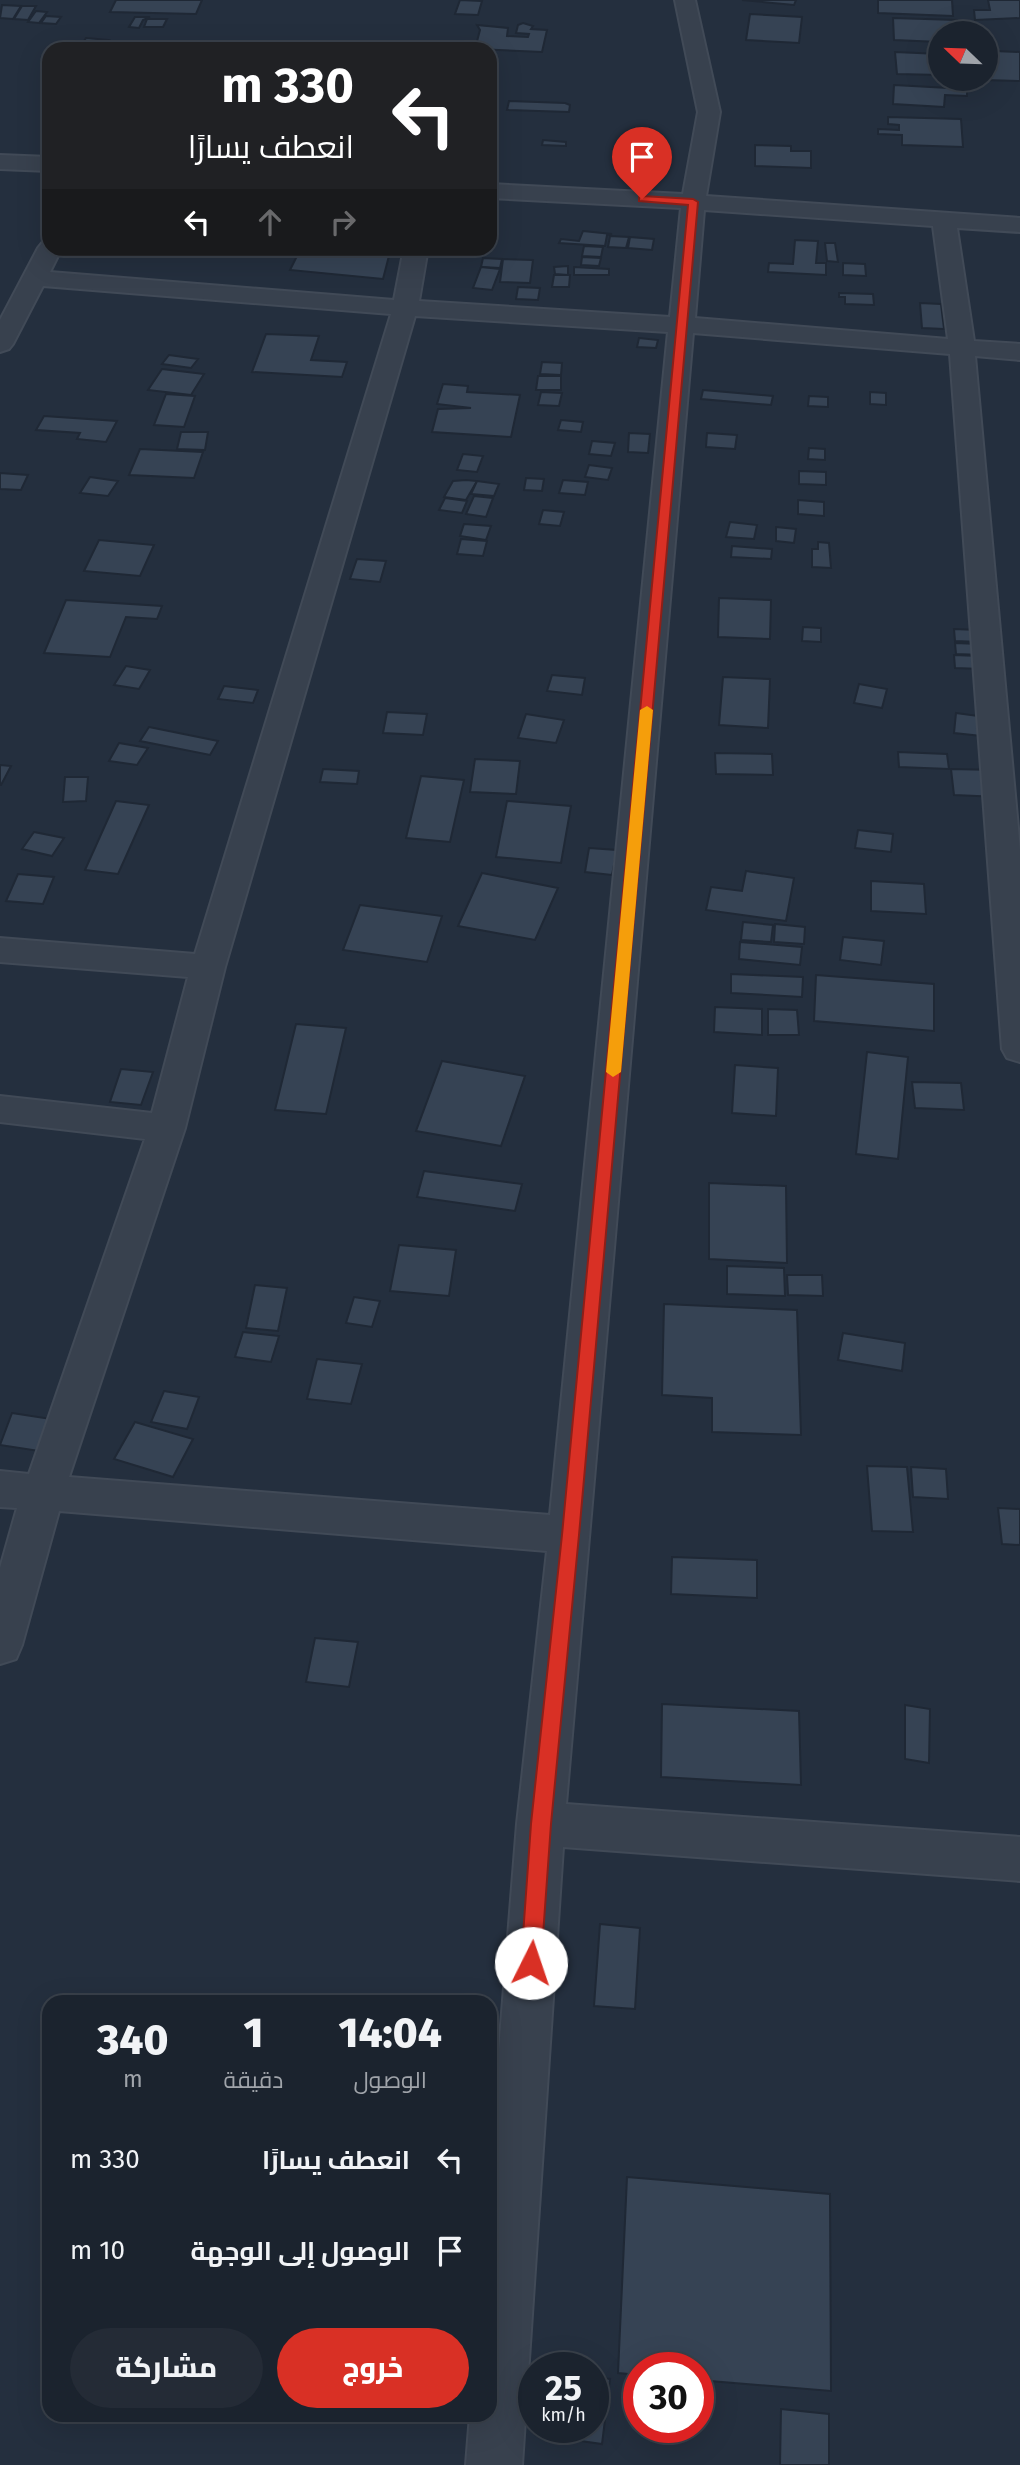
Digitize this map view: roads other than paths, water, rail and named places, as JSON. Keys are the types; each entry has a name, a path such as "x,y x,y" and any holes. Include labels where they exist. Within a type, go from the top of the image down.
{"street":[{"path":"494,2465 541,1824 693,202 709,112 685,0"},
{"path":"0,162 42,164"},
{"path":"497,191 1020,225"},
{"path":"944,221 962,348 1020,1049"},
{"path":"0,344 46,256"},
{"path":"0,1645 43,1493 167,1128 208,967 405,308 415,256"},
{"path":"36,278 405,308 682,325 1020,352"},
{"path":"0,950 208,967"},
{"path":"0,1109 167,1128"},
{"path":"0,1489 570,1535"},
{"path":"541,1824 1020,1859"}]}
